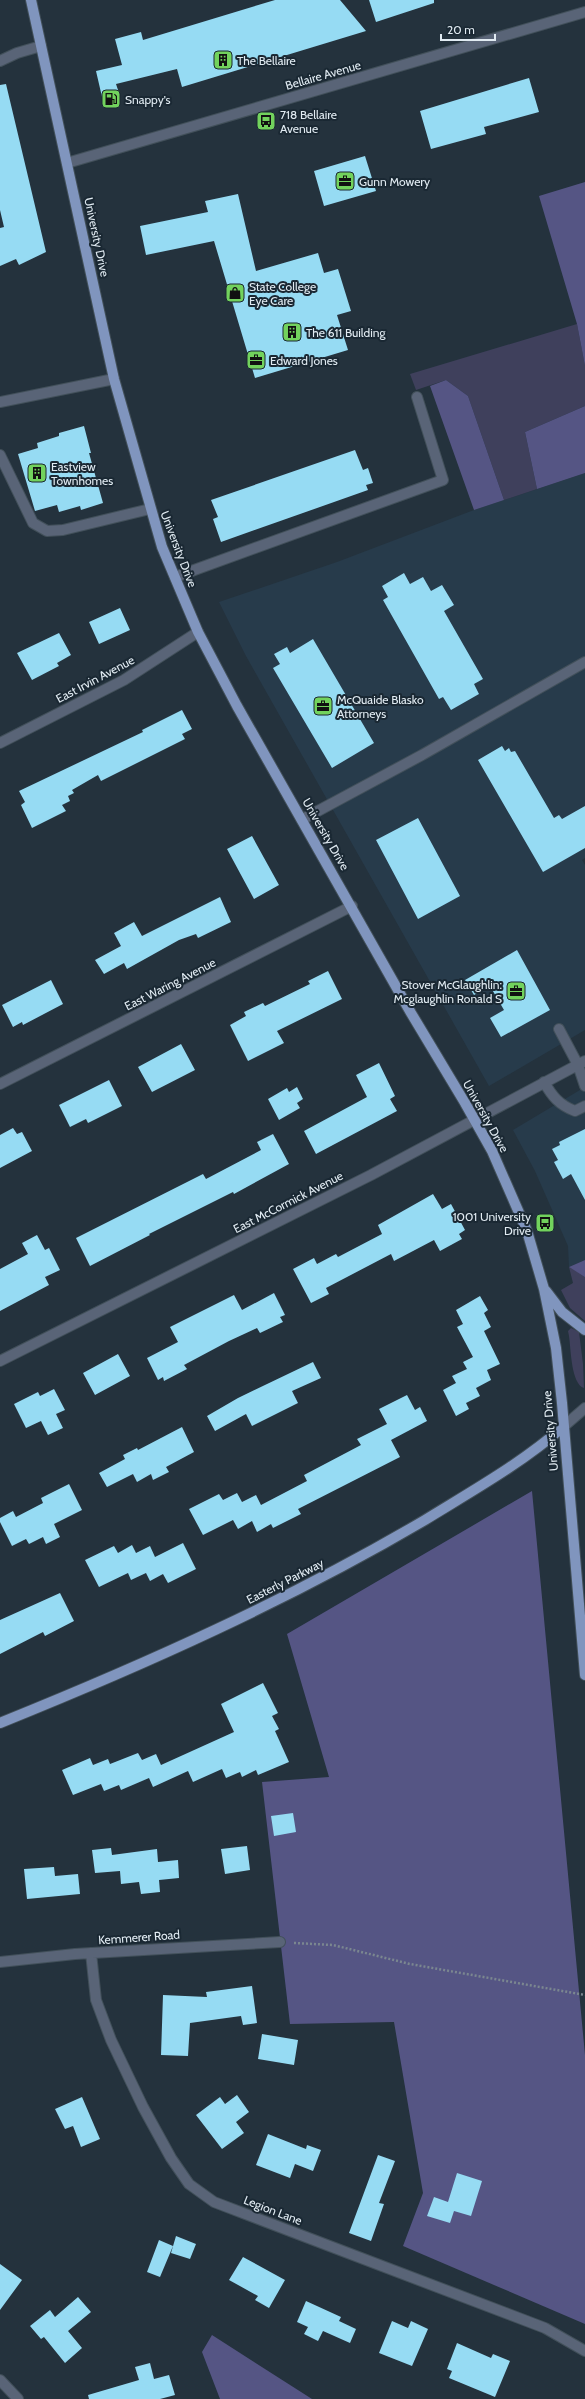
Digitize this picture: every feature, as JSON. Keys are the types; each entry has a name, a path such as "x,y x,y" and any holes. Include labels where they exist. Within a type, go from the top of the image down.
{"main road":[{"name":"University Drive","path":"31,0 114,379 150,509 175,577 198,632 237,706 475,1121 518,1210 544,1288 556,1348 585,1675"},
{"path":"544,1288 562,1312 585,1330"},
{"name":"Easterly Parkway","path":"0,1723 123,1673 296,1591 400,1535 538,1448 563,1427"}],"street":[{"name":"Bellaire Avenue","path":"67,163 585,12"},
{"path":"0,61 17,53 41,46"},
{"path":"0,402 114,379"},
{"path":"175,577 443,480 417,397"},
{"path":"0,455 33,523 47,531 62,530 150,509"},
{"name":"East Irvin Avenue","path":"0,743 124,680 198,632"},
{"path":"303,819 422,755 585,662"},
{"name":"East Waring Avenue","path":"0,1084 352,906"},
{"path":"559,1029 581,1063 585,1086"},
{"name":"East McCormick Avenue","path":"0,1362 475,1121 581,1063"},
{"path":"544,1082 555,1099 565,1106 575,1111 585,1106"},
{"path":"563,1427 585,1408"},
{"name":"Kemmerer Road","path":"0,1962 91,1953 280,1942"},
{"name":"Legion Lane","path":"91,1953 96,2000 111,2040 171,2158 189,2184 200,2194 214,2202 545,2328 585,2351"},
{"path":"0,2380 18,2399"}],"path":[{"path":"280,1942 333,1946 410,1964 585,1995"}],"shaded area":[{"path":"585,182 585,366 577,324 539,196"},
{"path":"577,324 585,366 585,406 525,432 537,489 504,500 468,396 446,380 416,390 410,374"},
{"path":"446,380 468,396 504,500 474,510 430,386"},
{"path":"585,406 585,473 537,489 525,432"},
{"path":"585,473 585,858 582,860 585,865 585,1030 489,1086 246,656 219,602 337,562 474,510"},
{"path":"585,1087 585,1260 569,1267 568,1246 535,1171 513,1130"},
{"path":"585,1260 585,1277 569,1267"},
{"path":"569,1267 585,1276 585,1321 570,1308 561,1290 573,1283"},
{"path":"571,1328 579,1332 584,1388 576,1380 572,1365 568,1331"},
{"path":"532,1491 585,2055 585,2324 403,2246 423,2193 394,2022 290,2024 262,1782 329,1777 287,1634"},
{"path":"212,2335 312,2399 220,2399 202,2352"}],"building":[{"name":"The Bellaire","path":"275,0 340,0 366,31 182,87 177,69 116,84 119,93 102,97 96,71 122,65 115,39 141,32 143,40"},
{"path":"369,0 434,0 434,3 376,22"},
{"path":"529,78 539,112 484,127 486,134 431,149 420,111"},
{"path":"6,84 46,252 19,265 16,259 0,266 0,228 4,227 0,210 0,85"},
{"name":"Gunn Mowery","path":"365,156 376,191 324,206 314,171"},
{"name":"The 611 Building","path":"238,194 256,271 318,253 324,273 338,269 351,311 337,315 348,350 255,378 214,241 146,255 140,226 208,212 205,201"},
{"name":"Eastview Townhomes","path":"84,426 91,453 89,453 103,503 81,510 80,506 59,512 57,505 35,511 18,454 38,448 37,443 59,436 59,433"},
{"path":"355,450 363,470 368,468 373,483 366,485 368,490 221,542 213,519 218,517 211,500"},
{"path":"404,573 410,584 423,577 431,591 442,585 454,605 444,611 483,679 474,684 479,694 451,710 443,697 439,699 383,600 388,597 382,586"},
{"path":"120,608 130,630 99,644 89,622"},
{"path":"59,633 71,655 57,663 59,666 32,680 17,653"},
{"name":"McQuaide Blasko Attorneys","path":"313,639 374,743 332,768 273,668 280,664 274,654 287,647 290,653"},
{"path":"182,710 192,729 182,734 185,739 101,781 98,775 72,790 74,793 68,796 70,801 62,805 66,811 32,828 21,805 25,802 19,791 143,732 142,730"},
{"path":"502,746 505,751 509,748 511,752 515,751 554,818 559,815 562,819 585,806 585,848 543,872 478,760"},
{"path":"418,818 460,896 418,919 376,840"},
{"path":"252,836 279,885 254,899 227,849"},
{"path":"220,897 231,922 198,938 196,934 179,940 127,969 124,963 104,974 95,960 121,946 114,933 134,922 142,936"},
{"name":"Stover McGlaughlin: Mcglaughlin Ronald S","path":"517,950 550,1010 501,1037 490,1018 504,1010 490,986 474,995 465,980"},
{"path":"328,971 342,999 277,1031 284,1043 248,1061 230,1025 246,1016 244,1012 263,1003 265,1006 310,984 308,981"},
{"path":"51,980 63,1004 23,1025 22,1022 13,1027 2,1005"},
{"path":"181,1044 195,1070 152,1092 138,1067"},
{"path":"379,1063 395,1096 390,1099 397,1111 316,1154 304,1131 367,1097 356,1075"},
{"path":"109,1080 122,1106 88,1123 86,1119 70,1127 59,1105"},
{"path":"297,1087 303,1099 297,1103 300,1108 279,1120 268,1099 287,1088 289,1092"},
{"path":"13,1128 17,1134 22,1132 32,1151 0,1168 0,1135"},
{"path":"585,1129 585,1200 571,1174 563,1179 554,1162 558,1160 552,1149 560,1145 559,1142"},
{"path":"273,1134 289,1164 234,1194 233,1192 149,1234 150,1235 90,1266 76,1238 203,1174 206,1179 261,1150 257,1142"},
{"path":"433,1194 442,1209 451,1204 465,1230 459,1234 462,1239 440,1251 434,1240 394,1261 391,1254 326,1288 329,1294 311,1303 293,1269 314,1258 317,1264 336,1254 338,1257 382,1234 378,1225"},
{"path":"37,1235 45,1250 49,1248 60,1270 45,1277 49,1285 0,1311 0,1269 28,1254 22,1243"},
{"path":"274,1293 285,1315 280,1317 283,1322 260,1333 257,1328 184,1365 187,1369 164,1381 163,1377 158,1380 147,1358 178,1342 170,1327 234,1295 242,1310"},
{"path":"480,1296 488,1310 484,1313 491,1327 484,1331 500,1364 487,1370 491,1380 476,1388 480,1396 466,1403 469,1409 456,1416 443,1390 456,1383 452,1376 467,1369 463,1362 473,1357 457,1327 463,1324 456,1310"},
{"path":"118,1354 130,1376 95,1395 83,1373"},
{"path":"313,1362 321,1378 292,1391 298,1403 252,1426 246,1414 215,1431 207,1416 238,1398"},
{"path":"54,1389 65,1410 56,1414 63,1428 48,1435 41,1421 26,1428 14,1404 38,1392 40,1396"},
{"path":"407,1395 415,1410 420,1407 427,1421 391,1440 400,1457 298,1509 301,1514 273,1528 271,1524 257,1532 252,1521 238,1529 233,1520 203,1535 189,1509 219,1494 223,1500 237,1493 242,1502 256,1495 261,1505 307,1481 304,1475 361,1445 357,1439 387,1424 379,1409"},
{"path":"182,1427 194,1452 166,1467 169,1472 153,1480 151,1474 137,1482 133,1474 107,1487 99,1473 125,1459 123,1455 137,1448 138,1450"},
{"path":"69,1484 82,1510 54,1524 60,1537 46,1544 43,1537 29,1544 26,1539 12,1546 0,1522 0,1518 13,1511 16,1517 43,1503 41,1498"},
{"path":"183,1543 196,1569 168,1583 163,1574 150,1581 146,1573 131,1580 128,1573 99,1587 85,1560 114,1546 118,1553 132,1545 136,1553 150,1546 155,1557"},
{"path":"60,1593 74,1621 45,1636 43,1632 0,1654 0,1620"},
{"path":"263,1683 278,1713 272,1716 279,1729 275,1731 289,1762 258,1775 256,1770 242,1777 240,1772 226,1778 222,1769 193,1782 188,1771 153,1787 149,1778 121,1790 119,1785 104,1791 101,1784 73,1795 62,1770 90,1758 93,1765 108,1759 110,1764 138,1753 142,1760 156,1754 161,1765 234,1732 221,1704"},
{"path":"293,1813 296,1832 274,1836 271,1816"},
{"path":"247,1846 250,1870 225,1874 221,1849"},
{"path":"111,1848 112,1855 157,1849 158,1862 178,1860 179,1878 159,1880 160,1892 141,1894 139,1882 121,1884 120,1871 95,1873 92,1850"},
{"path":"54,1867 55,1876 78,1874 80,1894 27,1899 24,1869"},
{"path":"252,1986 257,2023 243,2025 241,2016 190,2023 188,2056 161,2055 163,1995 207,1997 206,1992"},
{"path":"262,2034 298,2040 294,2065 258,2059"},
{"path":"237,2095 249,2112 236,2122 244,2133 222,2149 196,2115 220,2097 225,2104"},
{"path":"82,2097 100,2139 81,2147 73,2126 65,2129 55,2109"},
{"path":"268,2134 306,2149 307,2145 321,2150 313,2171 295,2164 290,2178 256,2165"},
{"path":"378,2155 395,2161 379,2203 384,2204 371,2241 349,2233"},
{"path":"457,2173 482,2181 471,2216 454,2211 450,2223 427,2216 434,2197 448,2202"},
{"path":"176,2236 196,2244 190,2259 171,2253"},
{"path":"159,2240 173,2246 160,2277 147,2272"},
{"path":"243,2257 285,2280 269,2308 255,2300 258,2296 229,2280"},
{"path":"0,2264 22,2280 0,2310"},
{"path":"78,2297 91,2312 68,2331 82,2348 65,2363 44,2337 41,2339 30,2326 50,2310 55,2317"},
{"path":"306,2301 341,2317 339,2321 356,2329 350,2343 323,2331 318,2341 304,2334 308,2327 297,2322"},
{"path":"392,2321 408,2328 411,2321 428,2329 412,2366 379,2353"},
{"path":"457,2343 491,2358 493,2354 510,2361 495,2397 449,2378 452,2371 447,2369"},
{"path":"150,2363 154,2379 169,2375 175,2395 160,2399 89,2399 88,2395 139,2380 135,2367"}],"place":[{"name":"The Bellaire","path":"223,60"},
{"name":"Snappy's","path":"111,99"},
{"name":"718 Bellaire Avenue","path":"266,121"},
{"name":"Gunn Mowery","path":"345,181"},
{"name":"State College Eye Care","path":"235,293"},
{"name":"The 611 Building","path":"292,332"},
{"name":"Edward Jones","path":"256,360"},
{"name":"Eastview Townhomes","path":"37,473"},
{"name":"McQuaide Blasko Attorneys","path":"323,706"},
{"name":"Stover McGlaughlin: Mcglaughlin Ronald S","path":"516,991"},
{"name":"1001 University Drive","path":"545,1223"}]}
